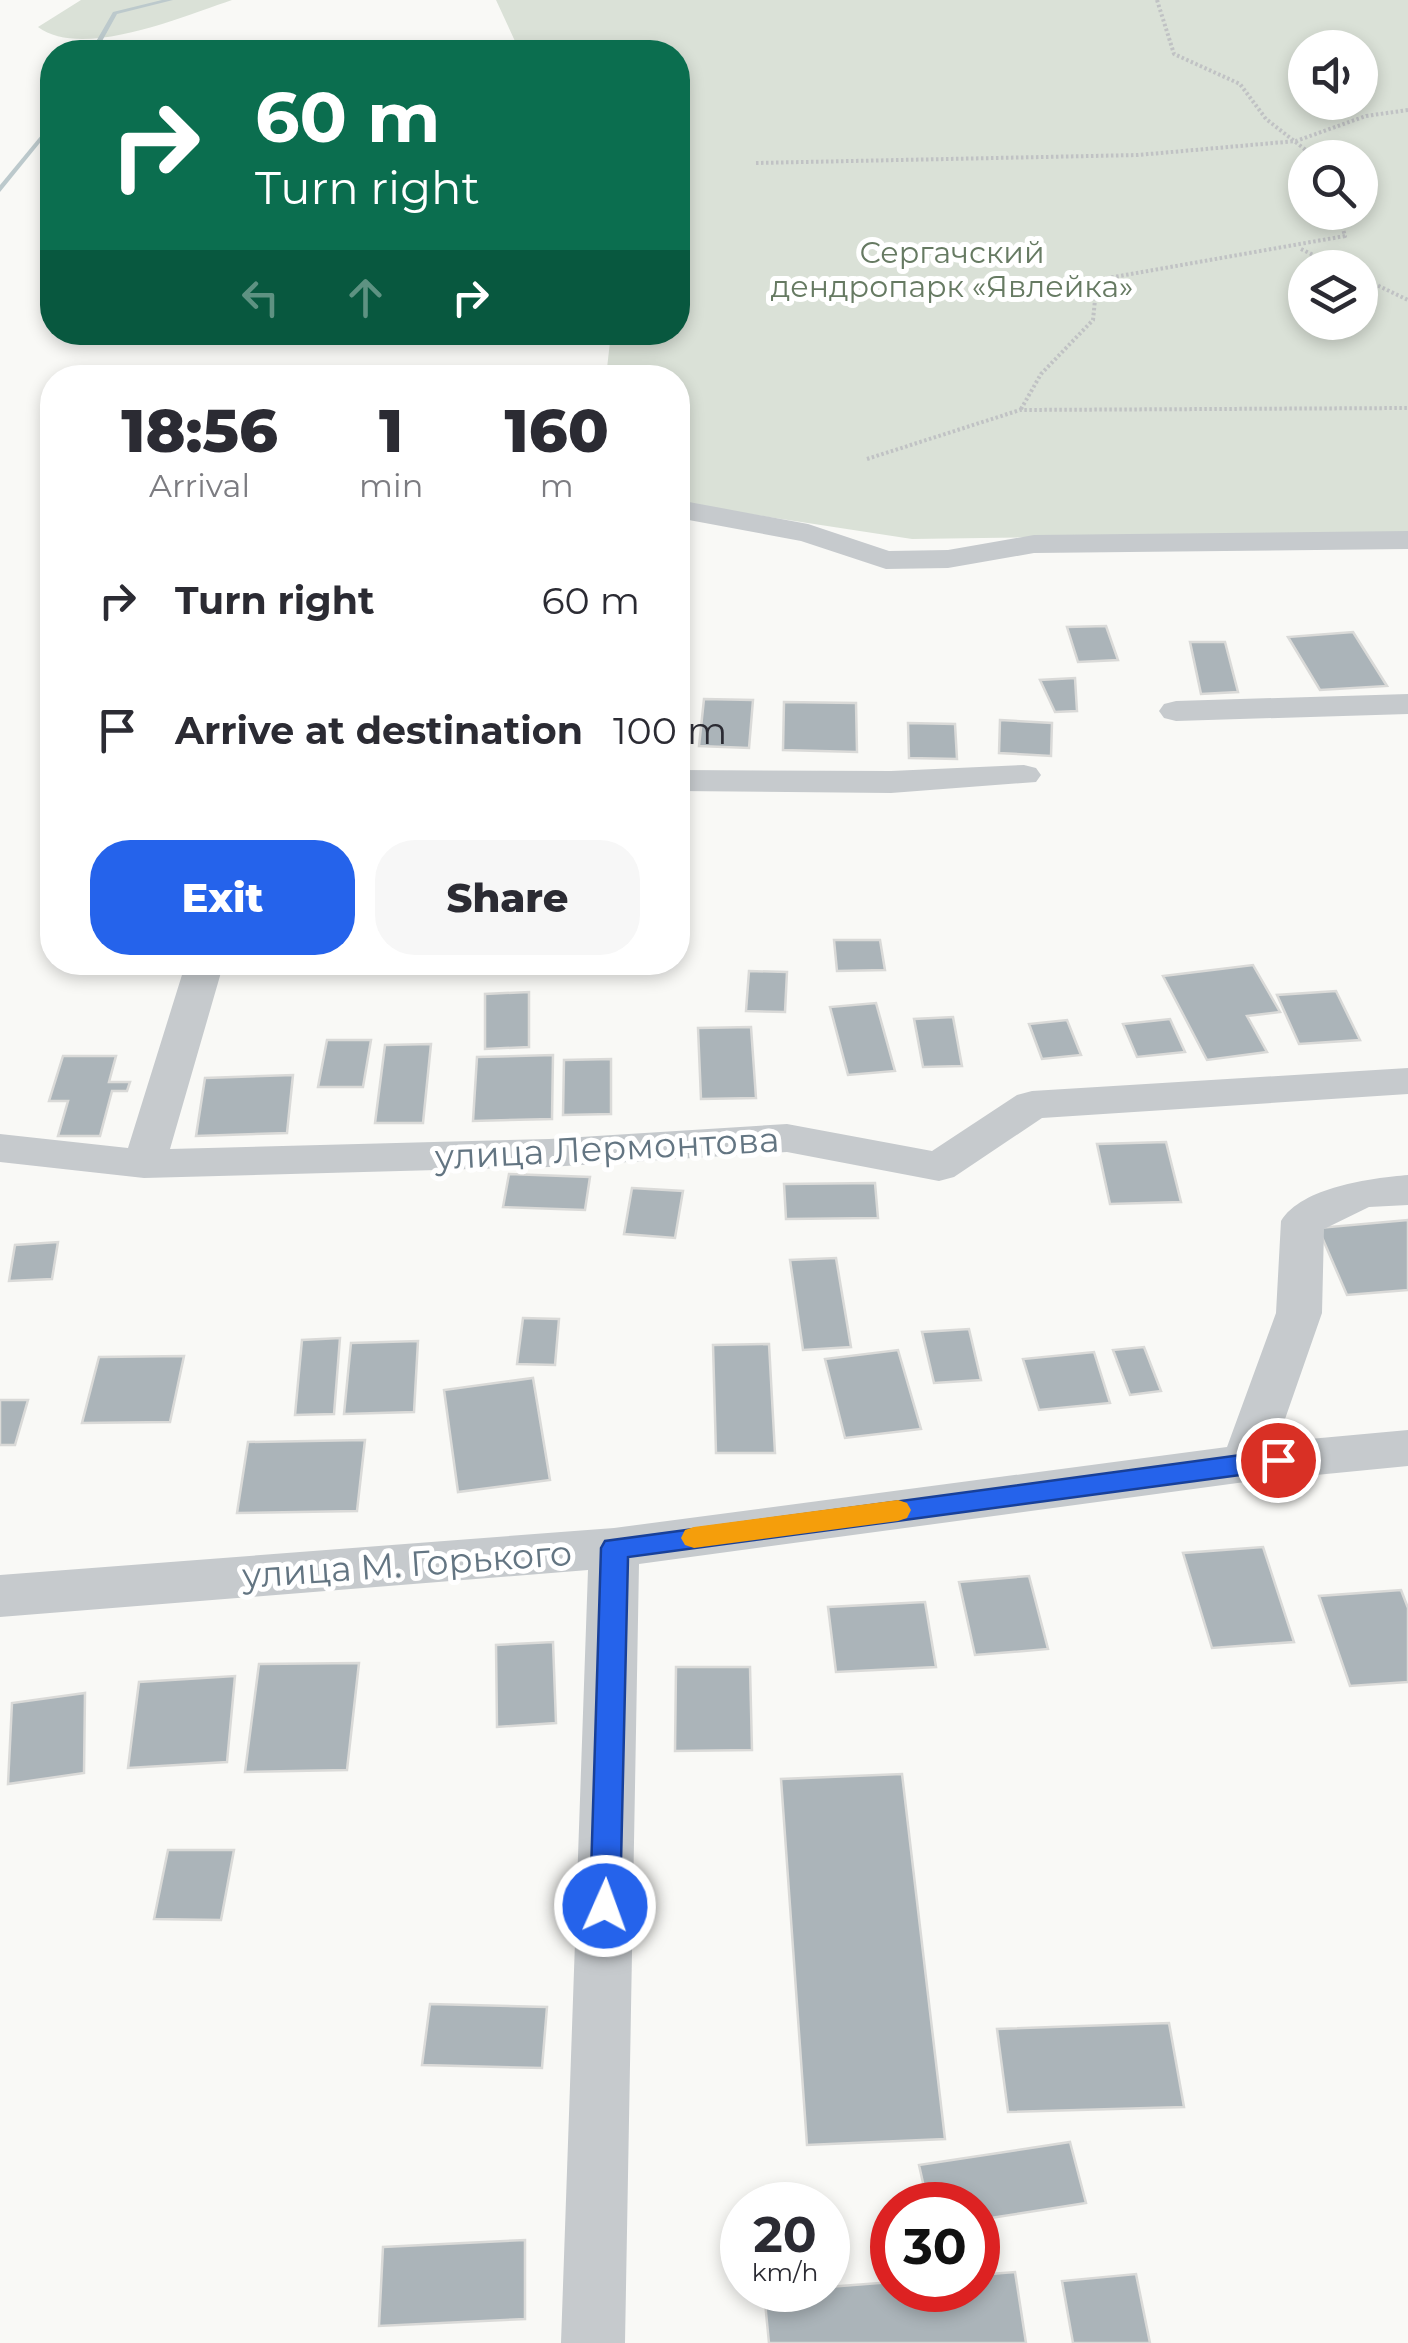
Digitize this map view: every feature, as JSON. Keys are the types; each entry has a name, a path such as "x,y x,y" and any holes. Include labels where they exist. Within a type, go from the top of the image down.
{"street":[{"path":"690,511 808,533 886,560 948,559 1034,544 1408,540"},
{"path":"1176,711 1408,704"},
{"path":"690,781 891,782 1024,775"},
{"path":"144,1164 202,975"},
{"name":"улица Лермонтова","path":"0,1148 144,1164 549,1153 787,1138 939,1167 1032,1105 1408,1080"},
{"path":"1245,1463 1298,1313 1303,1221 1362,1193 1408,1190"},
{"name":"улица М. Горького","path":"0,1596 614,1548 1245,1463 1408,1448"},
{"path":"593,2343 614,1548"}],"path":[{"path":"1157,0 1174,54 1240,84 1266,119 1295,140"},
{"path":"1299,140 1366,116 1408,110"},
{"path":"756,163 1138,155 1288,142"},
{"path":"1020,410 1041,374 1093,320 1097,280 1152,267 1301,248 1345,236 1343,230"},
{"path":"1301,248 1305,250"},
{"path":"1378,286 1408,300"},
{"path":"867,459 1020,410 1408,408"}],"green space":[{"path":"81,0 232,0 161,24 106,37 57,36 38,27"},
{"name":"Сергачский дендропарк «Явлейка»","path":"496,0 1408,0 1408,532 912,539 690,505 690,365 607,365 610,345 690,345 690,40 514,40"}],"building":[{"path":"1106,626 1118,660 1078,662 1067,627"},
{"path":"1353,632 1387,686 1320,690 1288,637"},
{"path":"1190,642 1225,642 1238,692 1201,694"},
{"path":"1075,678 1077,711 1055,712 1040,680"},
{"path":"704,699 753,700 749,748 699,746"},
{"path":"784,702 856,703 857,752 783,750"},
{"path":"1000,720 1052,723 1051,756 999,753"},
{"path":"908,723 955,724 957,759 909,758"},
{"path":"834,940 880,940 885,970 837,971"},
{"path":"1253,965 1280,1012 1247,1016 1267,1052 1207,1060 1163,976"},
{"path":"749,971 787,972 785,1012 746,1011"},
{"path":"1336,991 1360,1040 1299,1044 1277,995"},
{"path":"529,992 529,1047 485,1049 485,994"},
{"path":"876,1003 895,1071 848,1075 830,1007"},
{"path":"953,1017 962,1066 923,1067 914,1019"},
{"path":"1170,1019 1185,1052 1137,1057 1123,1024"},
{"path":"1067,1020 1081,1055 1042,1059 1029,1024"},
{"path":"751,1027 756,1098 701,1099 698,1028"},
{"path":"327,1040 371,1040 363,1087 318,1087"},
{"path":"431,1044 423,1123 375,1123 385,1045"},
{"path":"553,1055 552,1119 473,1121 477,1057"},
{"path":"63,1056 116,1056 109,1082 130,1082 127,1091 112,1091 100,1136 58,1136 68,1101 49,1101"},
{"path":"611,1059 611,1114 563,1115 564,1060"},
{"path":"293,1075 287,1133 196,1136 205,1078"},
{"path":"1166,1142 1181,1202 1110,1204 1097,1144"},
{"path":"509,1174 590,1177 585,1210 503,1207"},
{"path":"875,1183 878,1218 786,1219 784,1184"},
{"path":"632,1188 683,1191 675,1238 624,1234"},
{"path":"1408,1220 1408,1290 1347,1295 1318,1228"},
{"path":"58,1242 52,1279 9,1281 15,1245"},
{"path":"836,1258 851,1347 803,1350 790,1260"},
{"path":"523,1318 559,1319 555,1365 517,1364"},
{"path":"969,1329 981,1380 934,1383 922,1332"},
{"path":"340,1338 334,1414 295,1415 302,1340"},
{"path":"418,1341 414,1412 344,1414 351,1343"},
{"path":"769,1344 775,1453 716,1453 713,1345"},
{"path":"1144,1347 1161,1391 1130,1395 1113,1350"},
{"path":"898,1350 921,1429 845,1438 825,1359"},
{"path":"1094,1352 1110,1403 1039,1410 1023,1359"},
{"path":"184,1356 170,1422 82,1423 99,1357"},
{"path":"533,1378 550,1480 458,1492 444,1390"},
{"path":"0,1400 28,1400 15,1445 0,1445"},
{"path":"365,1440 357,1511 237,1513 248,1442"},
{"path":"1263,1547 1294,1642 1212,1648 1183,1553"},
{"path":"1029,1576 1048,1649 975,1655 959,1582"},
{"path":"1401,1590 1408,1608 1408,1682 1350,1686 1319,1596"},
{"path":"925,1602 936,1667 836,1672 828,1607"},
{"path":"553,1642 556,1723 497,1727 496,1645"},
{"path":"359,1663 347,1770 245,1772 259,1664"},
{"path":"676,1667 750,1667 752,1750 675,1751"},
{"path":"235,1676 227,1762 128,1768 139,1682"},
{"path":"85,1693 84,1773 8,1784 12,1703"},
{"path":"902,1774 945,2139 807,2145 781,1779"},
{"path":"168,1850 234,1850 221,1920 154,1919"},
{"path":"430,2004 547,2007 542,2068 422,2065"},
{"path":"1169,2023 1184,2107 1008,2112 997,2029"},
{"path":"1070,2142 1086,2203 1000,2217 1000,2182 923,2182 919,2165"},
{"path":"525,2240 525,2319 379,2326 383,2247"},
{"path":"1015,2272 1026,2343 769,2343 766,2312 850,2312 850,2285 870,2284 870,2312 1000,2312 1000,2273"},
{"path":"1136,2274 1150,2343 1073,2343 1062,2281"}],"waterway":[{"path":"100,40 115,13 170,0"},
{"path":"0,190 40,139"}],"slow traffic":[{"path":"694,1538 898,1510"}],"route":[{"path":"605,1906 614,1548 1278,1460"}]}
